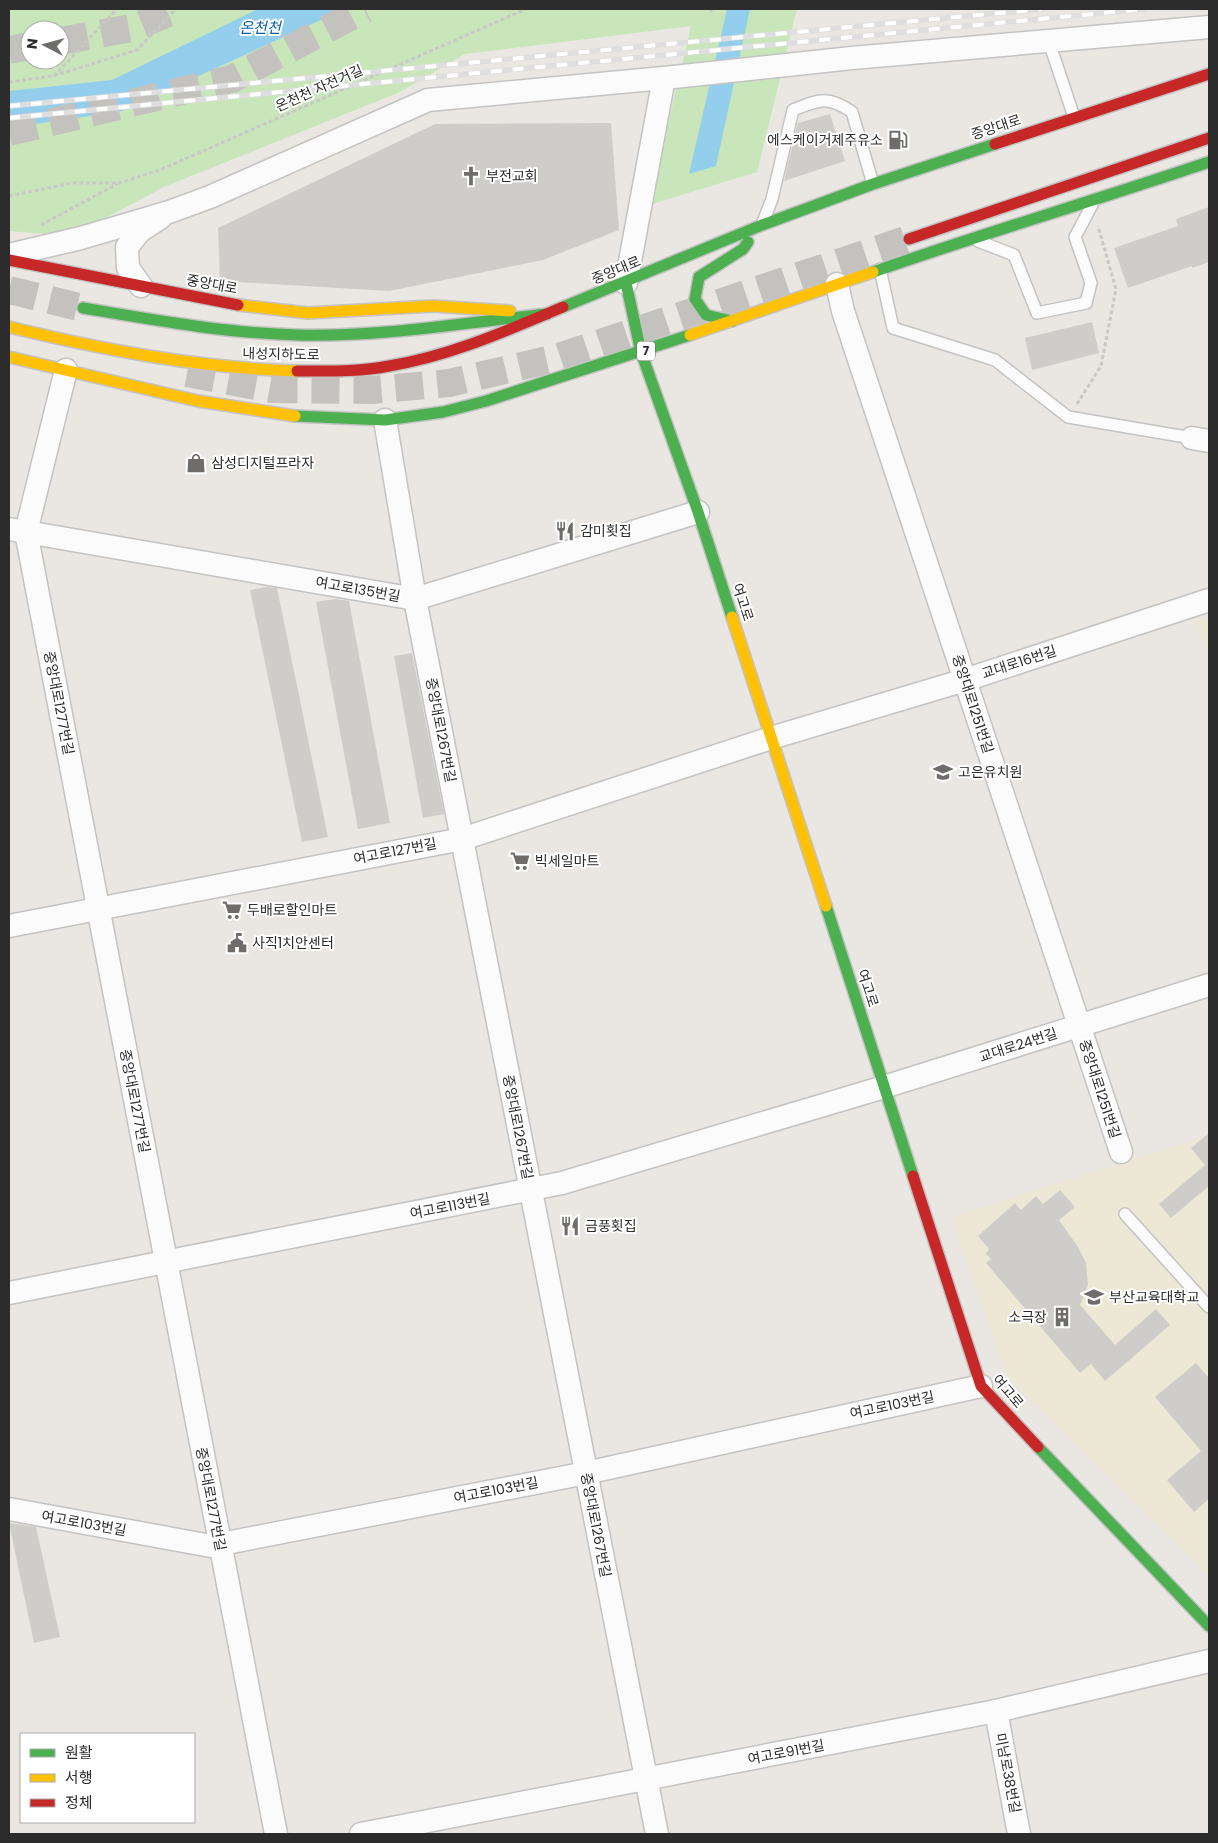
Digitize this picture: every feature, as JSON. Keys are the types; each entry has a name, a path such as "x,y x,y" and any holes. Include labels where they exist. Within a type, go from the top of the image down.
{"main road":[{"name":"중앙대로","path":"9,260 217,302 308,313 433,306 547,314 626,283 762,225 873,184 1209,74"},
{"path":"909,239 1209,138"},
{"name":"7","path":"66,370 198,402 283,416 385,420 443,412 486,401 641,352 970,238 1093,202 1209,162"},
{"path":"732,321 706,314 695,299 699,277 742,249 762,225"},
{"name":"여고로","path":"626,283 641,352 698,512 981,1386 1209,1626"},
{"path":"83,308 158,320 264,333 358,333 547,314"},
{"name":"내성지하도로","path":"9,327 127,354 244,369 359,370 433,357 479,342 547,314"},
{"path":"9,357 66,370"}],"street":[{"path":"9,255 82,238 169,212 210,197 428,100 852,58 1209,27"},
{"path":"626,283 664,78"},
{"path":"141,286 128,268 127,247 140,231 169,212"},
{"name":"중앙대로1251번길","path":"837,284 843,311 1121,1152"},
{"name":"중앙대로1277번길","path":"66,370 17,530 98,908 276,1834"},
{"name":"중앙대로1267번길","path":"385,420 415,599 657,1834"},
{"name":"여고로135번길","path":"17,530 415,599 698,512"},
{"name":"교대로16번길","path":"771,738 965,680 1209,600"},
{"name":"여고로127번길","path":"9,926 462,839 771,738"},
{"name":"교대로24번길","path":"884,1087 1209,985"},
{"name":"여고로113번길","path":"9,1293 562,1183 884,1087"},
{"name":"여고로103번길","path":"9,1509 211,1546 586,1473 981,1386"},
{"name":"여고로91번길","path":"361,1834 996,1711 1209,1661"},
{"name":"미남로38번길","path":"996,1711 1019,1834"}],"lane":[{"path":"1049,42 1074,118"},
{"path":"762,225 772,199 793,110 802,106 821,100 836,101 852,112 873,184"},
{"path":"970,238 1014,255 1037,313 1086,302 1091,283 1075,237 1093,202"},
{"path":"880,269 893,328 995,360 1068,417 1200,440"},
{"path":"1125,1214 1209,1307"}],"path":[{"path":"53,76 117,9"},
{"path":"9,82 53,76 137,50 176,9"},
{"name":"온천천 자전거길","path":"38,226 118,183 160,170 526,9"},
{"name":"온천천 자전거길","path":"9,196 72,183 118,183"}],"shaded area":[{"path":"1209,617 1209,655 1196,621"},
{"name":"부산교육대학교","path":"1209,1135 1209,1576 1007,1377 951,1217"}],"green space":[{"path":"9,9 797,9 757,172 649,205 691,26 465,54 400,92 164,187 96,223 58,235 9,231"}],"water":[{"name":"온천천","path":"258,9 345,9 122,111 9,128 9,91 112,80"},
{"path":"727,9 750,9 716,166 689,174"}],"building":[{"path":"830,114 845,161 784,181 798,123"},
{"name":"부전교회","path":"611,123 619,230 543,260 389,291 220,281 218,228 435,124"},
{"path":"1209,207 1209,262 1128,288 1114,248 1178,226 1176,219"},
{"path":"1092,322 1099,353 1032,370 1025,338"},
{"path":"266,587 277,588 328,837 302,842 250,590"},
{"path":"335,599 349,601 390,823 358,829 316,602"},
{"path":"412,653 444,814 423,818 394,656"},
{"path":"1209,1133 1209,1186 1171,1218 1159,1204 1205,1165 1191,1148"},
{"name":"소극장","path":"1060,1190 1075,1207 1059,1220 1078,1247 1086,1263 1088,1285 1080,1305 1115,1345 1156,1309 1170,1325 1105,1381 1091,1364 1080,1373 986,1263 991,1259 986,1254 989,1249 978,1236 1015,1203 1021,1210 1036,1196 1043,1204"},
{"path":"1196,1363 1209,1378 1209,1499 1194,1512 1167,1480 1201,1451 1155,1397"},
{"path":"9,1523 36,1527 60,1637 34,1643"}],"tunnel":[{"path":"70,39 132,28 178,9"},
{"path":"9,132 232,79 365,9"},
{"path":"9,50 20,48"},
{"path":"187,373 271,389 372,390 449,383 556,358 909,239"},
{"path":"9,290 83,308"}],"railway":[{"path":"9,106 1042,9"},
{"path":"9,118 1144,9"}],"traffic: fast":[{"path":"563,307 762,225 873,184 995,144"},
{"path":"873,272 1209,162"},
{"path":"732,321 706,315 695,299 699,277 743,249 748,242"},
{"path":"626,283 641,352 698,512 732,617"},
{"path":"83,308 217,329 298,335 391,332 547,314"},
{"path":"295,416 385,420 443,412 486,401 690,335"},
{"path":"826,906 913,1176"},
{"path":"1038,1447 1209,1626"}],"traffic: slow":[{"path":"690,335 873,272"},
{"path":"238,305 308,313 433,306 510,311"},
{"path":"9,327 80,343 188,362 297,371"},
{"path":"9,357 198,401 295,416"},
{"path":"732,617 826,906"}],"traffic: jam":[{"path":"995,144 1209,74"},
{"path":"909,239 1209,138"},
{"path":"9,260 238,305"},
{"path":"297,371 343,371 378,368 412,362 478,342 563,307"},
{"path":"913,1176 981,1386 1038,1447"}],"place":[{"name":"에스케이거제주유소","path":"898,140"},
{"name":"부전교회","path":"471,176"},
{"name":"삼성디지털프라자","path":"196,463"},
{"name":"감미횟집","path":"565,531"},
{"name":"고은유치원","path":"943,772"},
{"name":"빅세일마트","path":"520,861"},
{"name":"두배로할인마트","path":"232,910"},
{"name":"사직1치안센터","path":"237,943"},
{"name":"금풍횟집","path":"570,1226"},
{"name":"부산교육대학교","path":"1094,1297"},
{"name":"소극장","path":"1062,1317"}]}
